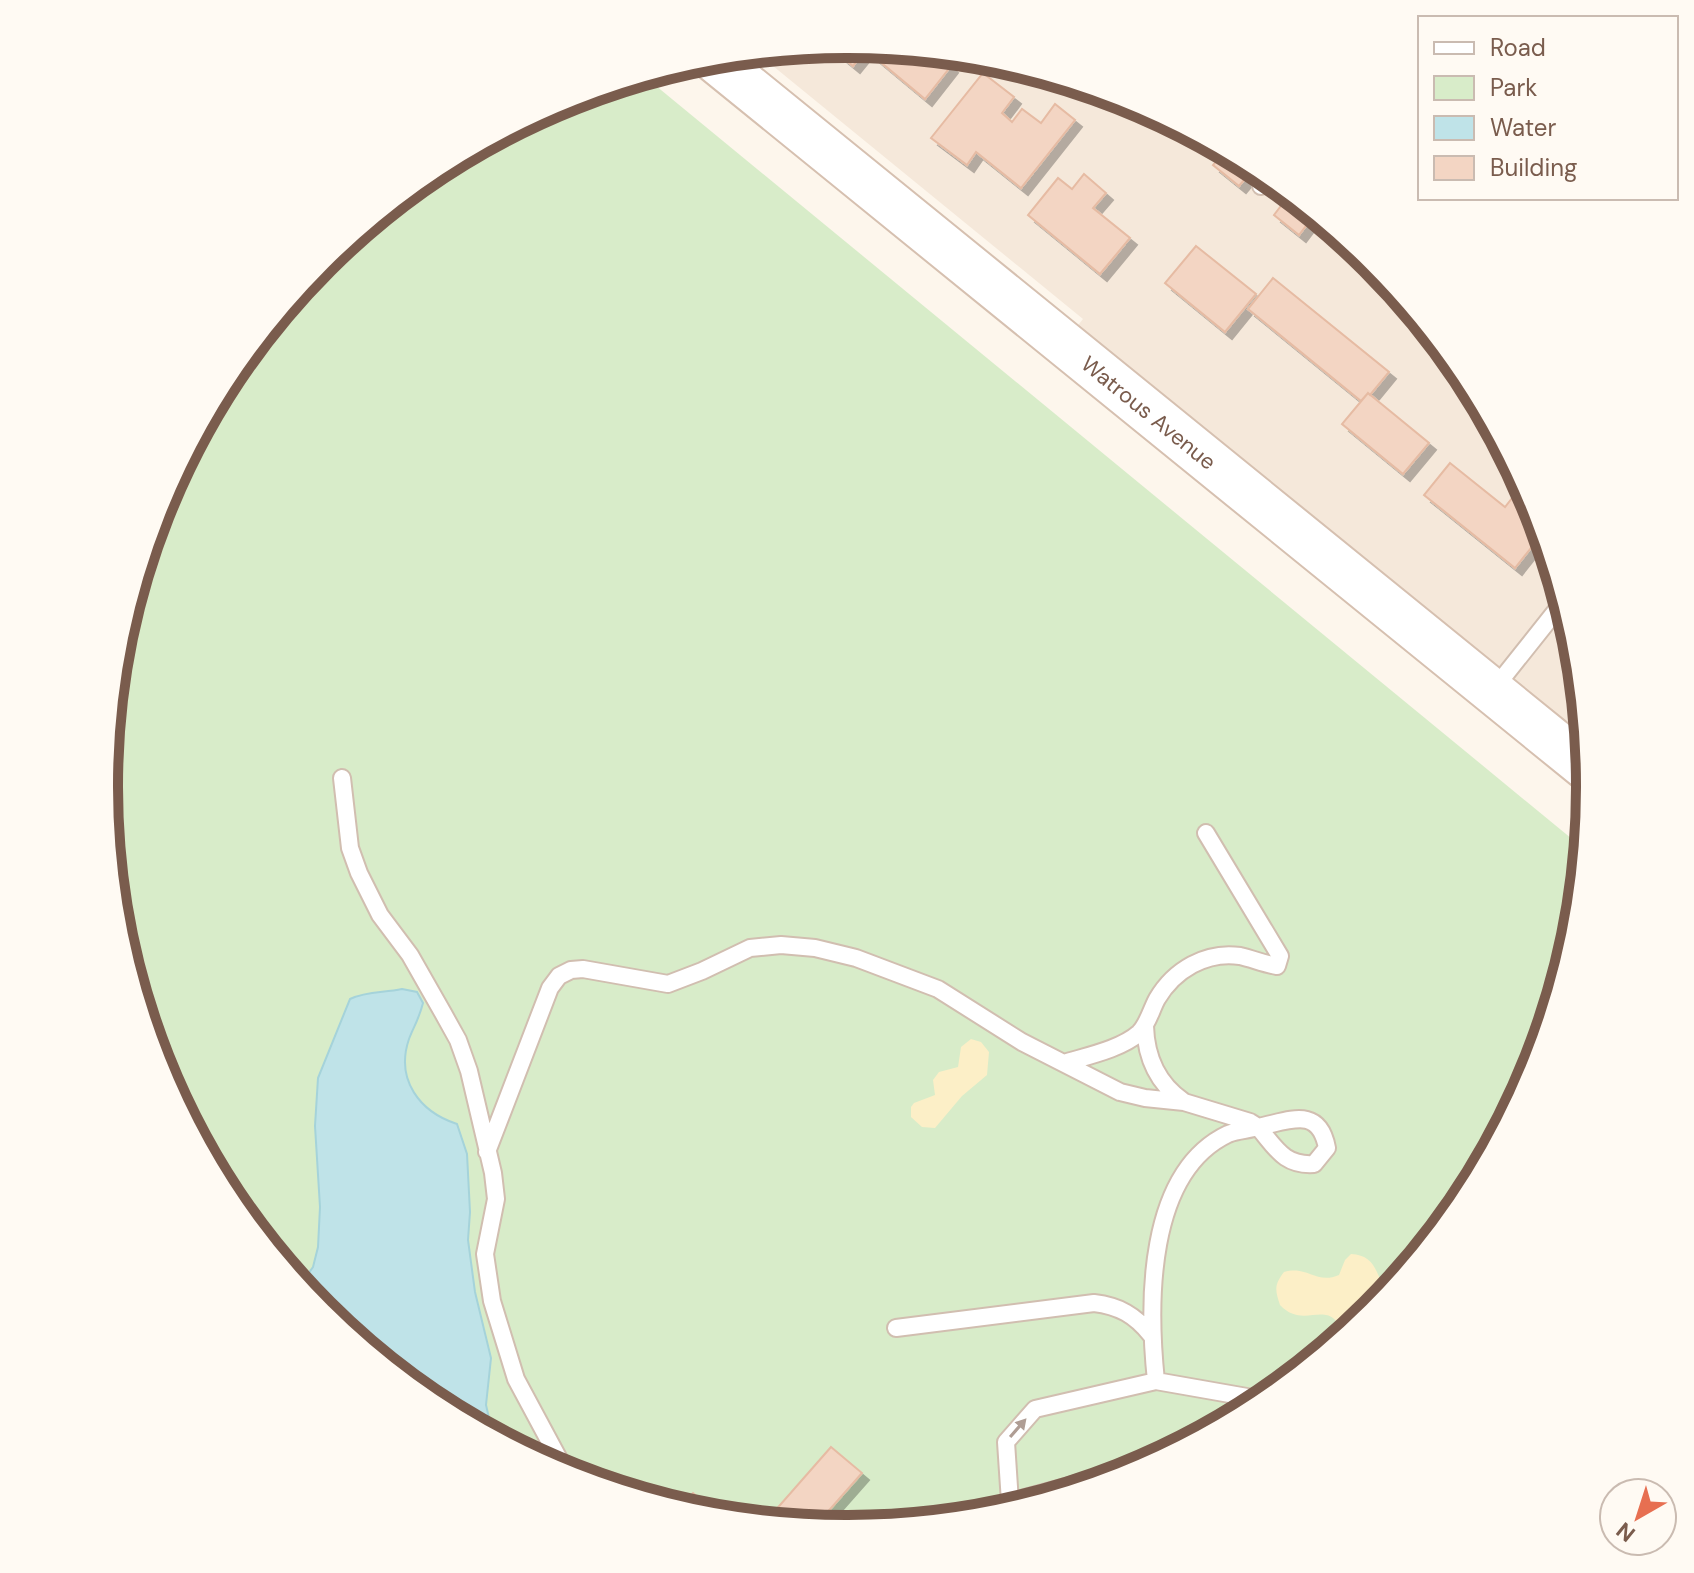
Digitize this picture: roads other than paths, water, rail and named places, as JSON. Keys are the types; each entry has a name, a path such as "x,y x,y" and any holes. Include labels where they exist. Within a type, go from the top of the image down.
{"street":[{"name":"Watrous Avenue","path":"725,69 1575,758"}],"lane":[{"path":"1492,691 1555,613"},
{"path":"342,778 350,848 359,873 380,915 410,955 458,1040 476,1094 496,1199 485,1254 492,1301 516,1379 557,1455"},
{"path":"1064,1063 1137,1035 1166,987 1203,959 1236,955 1277,966 1280,956 1206,833"},
{"path":"487,1152 550,988 559,976 571,970 595,970 668,984 750,948 764,945 800,945 856,958 938,989 1022,1042 1120,1092 1184,1102 1258,1127 1229,1134 1211,1146 1182,1179 1171,1200 1155,1258 1151,1335 1156,1381"},
{"path":"1145,1026 1146,1044 1154,1070 1184,1102"},
{"path":"896,1328 1094,1303 1119,1307 1151,1335"},
{"path":"1005,1497 1006,1442 1035,1409 1156,1381 1245,1397"}],"water":[{"path":"402,989 417,992 423,1003 406,1054 408,1081 422,1103 444,1119 457,1124 467,1154 468,1240 475,1292 491,1358 486,1405 490,1421 404,1364 367,1334 307,1275 313,1267 318,1247 320,1207 315,1126 318,1078 350,999"}]}
